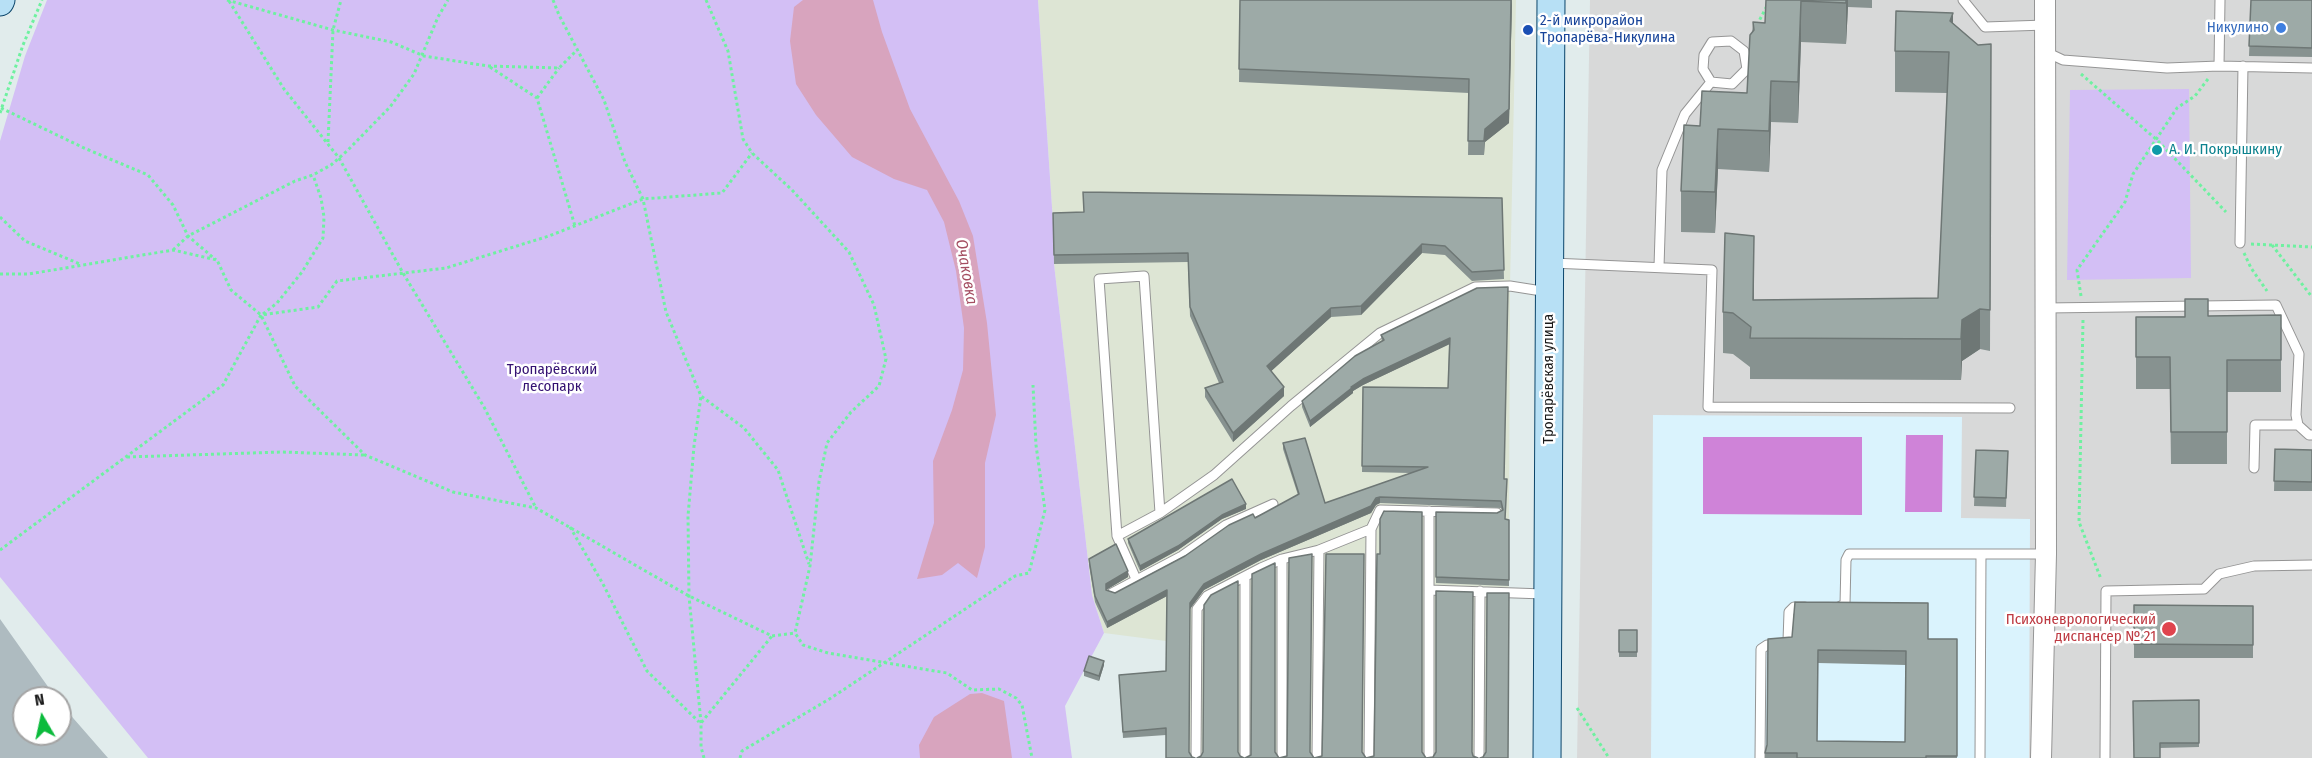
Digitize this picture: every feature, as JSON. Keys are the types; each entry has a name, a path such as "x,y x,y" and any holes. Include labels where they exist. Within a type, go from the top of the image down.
{"street":[{"name":"Тропарёвская улица","path":"1547,758 1551,0"},
{"path":"2041,758 2046,554 2046,308 2055,56 2046,25 2045,0"}],"lane":[{"path":"1963,0 1985,27 2046,25"},
{"path":"2219,66 2220,0"},
{"path":"1731,41 1744,51 1747,69 1732,84 1711,82 1703,69 1704,55 1712,42 1731,41"},
{"path":"2055,56 2168,68 2219,66 2312,68"},
{"path":"2240,243 2243,66"},
{"path":"1659,267 1662,170 1685,114 1711,82"},
{"path":"1550,262 1712,270 1708,407 2010,408"},
{"path":"1136,579 1117,536 1099,279 1143,276 1160,513"},
{"path":"1117,536 1160,513 1214,475 1380,333 1475,287 1510,286 1550,292"},
{"path":"2046,308 2276,305 2300,354 2296,415 2298,425 2312,435"},
{"path":"2254,468 2255,425 2298,425"},
{"path":"1112,593 1182,556 1226,525 1273,504"},
{"path":"1369,758 1371,529 1380,510 1497,513"},
{"path":"1429,511 1429,758"},
{"path":"1196,758 1197,609 1207,596 1282,559 1319,550 1371,529"},
{"path":"1317,758 1319,550"},
{"path":"1827,608 1842,607 1845,604 1846,560 1849,554 2046,554"},
{"path":"1980,758 1981,554"},
{"path":"1282,559 1282,758"},
{"path":"2105,758 2106,591 2204,589 2218,574 2254,566 2312,565"},
{"path":"1245,577 1245,758"},
{"path":"1430,590 1548,594"},
{"path":"1479,758 1480,591"},
{"path":"1760,758 1761,649 1767,645 1787,643 1788,614 1791,608 1816,608"}],"path":[{"path":"42,0 22,45 1,111 148,175 173,205 188,236 217,260 231,290 261,315 295,386 365,455"},
{"path":"328,144 333,30 341,0"},
{"path":"173,250 188,236 295,181 313,175 339,158 390,106 414,75 424,56 438,17 448,0"},
{"path":"553,0 604,100 625,162 643,199 666,312 701,396 688,516 689,596 701,723 701,747 704,758"},
{"path":"706,0 728,51 743,139 752,153 792,190 849,252 874,305 886,359 879,386 851,412 827,443 819,482 810,566 795,633 803,645 828,653 947,673 972,690 999,689 1016,698 1022,705 1032,758"},
{"path":"1757,27 1770,0"},
{"path":"228,1 333,30 391,42 424,56 488,66 560,68"},
{"path":"228,1 284,89 339,158 403,273 484,407 536,508"},
{"path":"537,98 560,68 578,50"},
{"path":"2055,56 2157,140 2224,208 2251,268 2276,305"},
{"path":"488,66 537,98 575,226"},
{"path":"2106,591 2079,522 2083,308 2077,270 2125,202 2133,174 2177,108 2195,96 2219,66"},
{"path":"261,315 318,307 337,281 446,267 549,236 643,199 722,193 752,153"},
{"path":"0,550 223,385 261,315 277,303 302,272 323,238 323,207 313,175"},
{"path":"0,217 25,241 82,265"},
{"path":"2240,243 2312,247"},
{"path":"2272,245 2312,297"},
{"path":"0,274 29,274 173,250 217,260"},
{"path":"740,758 742,751 831,698 1015,576 1029,573 1045,510 1036,445 1034,385"},
{"path":"701,396 744,428 778,470 810,566"},
{"path":"125,457 282,452 365,455 453,492 536,508 689,596 772,636 795,633"},
{"path":"568,525 603,584 647,671 701,723"},
{"path":"701,723 772,636"},
{"path":"1577,708 1610,758"}],"shaded area":[{"path":"1038,0 1516,0 1510,286 1508,758 1166,758 1166,641 1104,633 1092,595 1054,264"},
{"path":"1590,0 2312,0 2312,758 1577,758"},
{"path":"1653,415 1962,417 1961,518 2030,519 2029,758 1651,758"},
{"path":"1906,435 1943,435 1942,512 1905,512"},
{"path":"1703,437 1862,437 1862,515 1703,514"},
{"path":"0,619 47,686 12,686 12,746 72,746 72,717 108,758 0,758"}],"green space":[{"name":"Тропарёвский лесопарк","path":"47,0 1038,0 1054,264 1092,595 1104,633 1065,706 1072,758 148,758 0,577 0,141 25,56"},
{"path":"2189,89 2191,278 2067,280 2070,90"}],"water":[{"name":"Очаковка","path":"803,0 873,0 910,109 959,201 973,236 987,323 996,415 985,463 985,547 977,578 958,563 942,575 917,579 934,523 933,461 952,410 963,370 964,328 956,271 944,222 927,190 894,179 852,157 816,115 796,84 790,41 794,7"},
{"path":"982,693 1004,701 1012,758 920,758 919,745 934,717 970,694"}],"building":[{"path":"1240,0 1511,0 1509,109 1485,129 1484,141 1468,141 1469,79 1239,69"},
{"path":"1766,0 1846,0 1846,3 1801,1 1798,82 1771,81 1769,131 1718,129 1715,192 1681,191 1684,125 1700,126 1702,91 1747,93 1750,35 1754,30 1753,22 1765,23"},
{"name":"Никулино","path":"2251,0 2312,0 2312,48 2249,46"},
{"path":"1896,11 1953,13 1950,21 1978,45 1991,44 1990,310 1980,309 1962,320 1961,339 1750,338 1751,327 1733,313 1723,312 1725,233 1754,236 1753,300 1938,298 1949,52 1895,51"},
{"path":"1083,192 1502,198 1504,270 1472,272 1445,246 1422,244 1361,306 1331,308 1267,366 1284,387 1233,433 1205,388 1223,382 1190,307 1188,253 1054,255 1053,213 1084,212"},
{"path":"1508,287 1504,479 1507,479 1505,519 1509,520 1509,580 1436,577 1436,512 1497,513 1503,510 1501,501 1376,498 1371,506 1261,554 1204,584 1190,603 1189,752 1195,758 1166,758 1166,728 1123,732 1119,675 1166,671 1167,590 1107,622 1095,596 1089,559 1116,544 1128,571 1106,584 1106,590 1115,593 1185,556 1229,525 1253,514 1255,518 1299,494 1283,443 1305,438 1325,503 1428,467 1362,466 1363,387 1448,388 1450,338 1363,379 1310,421 1302,401 1355,356 1384,340 1381,335 1477,288"},
{"path":"2185,299 2208,299 2208,316 2281,315 2281,360 2227,360 2227,432 2171,432 2170,357 2136,357 2136,317 2185,317"},
{"path":"2275,449 2312,450 2312,482 2274,481"},
{"path":"1976,450 2008,451 2006,498 1974,497"},
{"path":"1232,479 1246,504 1222,515 1178,546 1140,566 1128,539"},
{"path":"1384,511 1422,512 1422,752 1426,758 1366,758 1374,756 1377,554 1380,554 1380,519"},
{"path":"1312,554 1310,752 1314,758 1279,758 1287,756 1289,558"},
{"path":"1326,554 1364,554 1362,752 1366,758 1314,758 1322,756"},
{"path":"1275,563 1275,752 1279,758 1245,758 1251,755 1252,574"},
{"path":"1238,581 1238,752 1244,758 1197,758 1203,752 1204,605 1211,595"},
{"path":"1436,591 1473,592 1472,752 1473,756 1478,758 1426,758 1433,757 1436,752"},
{"path":"1487,593 1509,593 1508,758 1480,758 1486,752"},
{"path":"1795,602 1928,603 1928,639 1957,639 1957,756 1797,758 1797,753 1765,753 1768,639 1792,637","holes":["1818,650 1906,651 1905,742 1817,741"]},
{"path":"2134,605 2253,606 2253,645 2134,644"},
{"path":"1619,630 1637,630 1637,652 1619,652"},
{"path":"1089,656 1104,661 1099,676 1084,671"},
{"path":"2199,700 2199,743 2160,743 2160,758 2134,758 2133,701"}],"place":[{"name":"Никулино","path":"2281,28"},
{"name":"2-й микрорайон Тропарёва-Никулина","path":"1528,30"},
{"name":"А. И. Покрышкину","path":"2157,150"},
{"name":"Психоневрологический диспансер № 21","path":"2169,629"}]}
